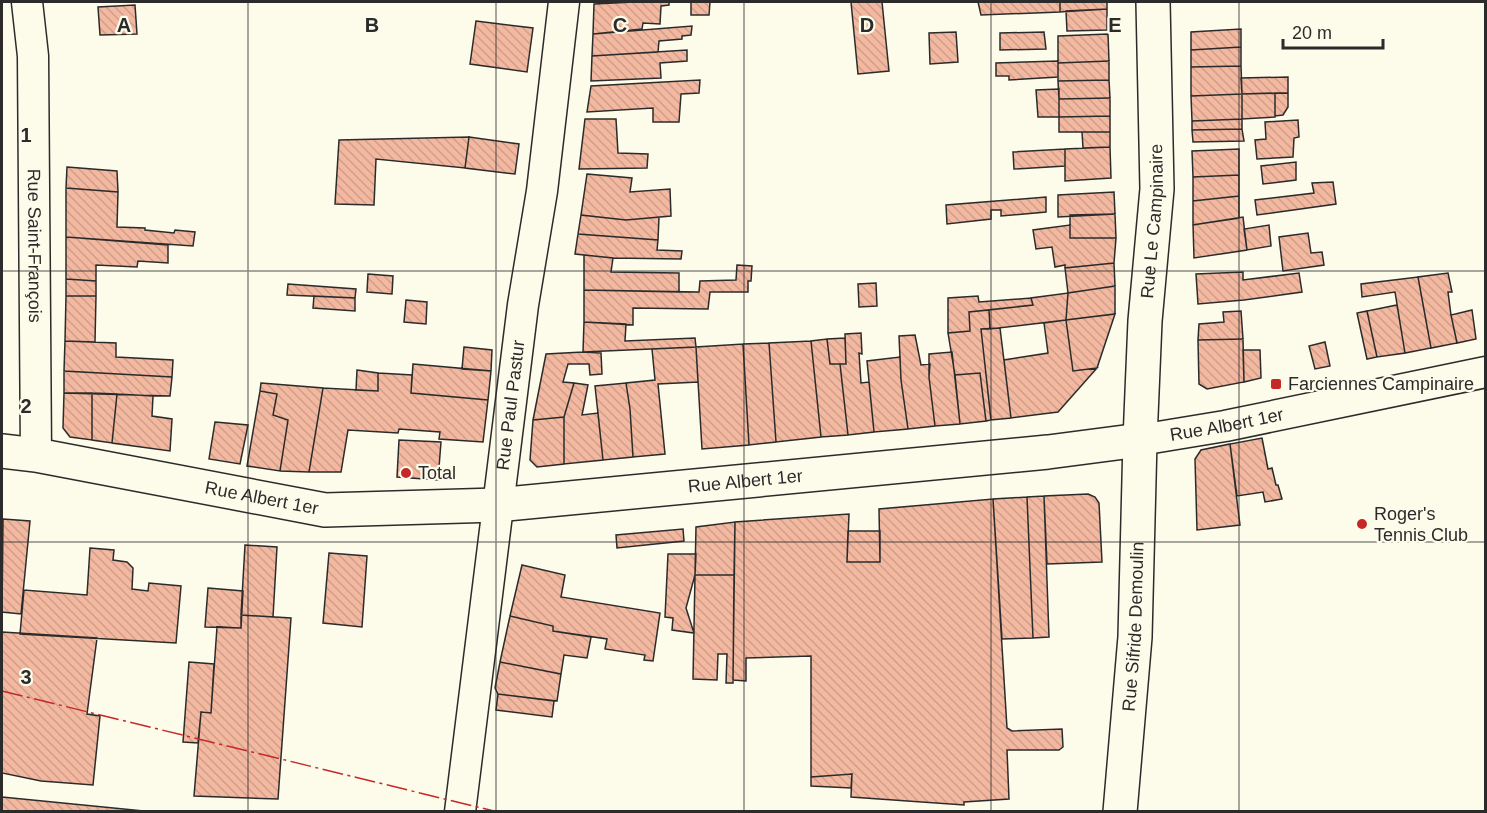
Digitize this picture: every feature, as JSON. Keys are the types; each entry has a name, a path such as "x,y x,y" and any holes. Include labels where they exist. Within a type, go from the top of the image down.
{"main road":[{"name":"Rue Le Campinaire","path":"1140,440 1146,321 1157,189 1154,2"},
{"name":"Rue Albert 1er","path":"2,451 36,455 325,510 497,505 1048,452 1140,440"},
{"name":"Rue Sifride Demoulin","path":"1120,812 1135,637 1140,440"}],"street":[{"name":"Rue Saint-François","path":"27,2 33,56 36,455"},
{"name":"Rue Paul Pastur","path":"460,812 497,505 523,305 542,191 564,2"},
{"name":"Rue Albert 1er","path":"1140,440 1225,426 1485,372"}],"building":[{"path":"669,2 669,5 661,6 660,24 643,23 642,29 593,34 594,4"},
{"path":"691,2 710,2 709,15 691,15"},
{"path":"851,2 882,2 889,71 858,74"},
{"path":"978,2 1060,2 1060,12 981,15"},
{"path":"1060,2 1107,2 1107,9 1060,12"},
{"path":"135,5 137,34 100,35 98,7"},
{"path":"1107,9 1107,30 1067,31 1066,11"},
{"path":"476,21 533,28 527,72 470,64"},
{"path":"692,26 691,35 682,36 682,39 659,41 658,52 592,56 593,34"},
{"path":"1241,29 1241,47 1191,50 1191,32"},
{"path":"956,32 958,62 930,64 929,33"},
{"path":"1044,32 1046,49 1000,50 1000,33"},
{"path":"1108,34 1109,61 1058,63 1058,36"},
{"path":"1241,47 1241,66 1191,67 1191,50"},
{"path":"687,50 687,61 660,63 661,78 591,81 592,56"},
{"path":"1058,61 1058,77 1009,80 1009,76 996,76 996,63"},
{"path":"1109,61 1109,80 1058,81 1058,63"},
{"path":"1241,66 1242,94 1191,96 1191,67"},
{"path":"1288,77 1288,93 1242,94 1241,78"},
{"path":"700,80 699,93 681,94 679,122 653,122 653,108 587,112 591,86"},
{"path":"1109,80 1110,98 1059,99 1058,81"},
{"path":"1059,89 1059,117 1038,117 1036,90"},
{"path":"1275,93 1288,93 1288,107 1283,115 1275,116"},
{"path":"1275,93 1275,117 1242,119 1242,94"},
{"path":"1242,94 1242,119 1192,121 1191,96"},
{"path":"1110,98 1110,116 1059,117 1059,99"},
{"path":"1110,116 1110,132 1059,132 1059,117"},
{"path":"585,119 616,119 618,153 648,154 647,168 579,169"},
{"path":"1242,119 1242,129 1192,130 1192,121"},
{"path":"1298,120 1299,137 1294,138 1293,157 1257,159 1255,140 1266,139 1265,122"},
{"path":"1242,129 1244,141 1193,142 1192,130"},
{"path":"1082,132 1110,132 1110,147 1083,148"},
{"path":"469,137 519,144 515,174 465,168"},
{"path":"469,137 465,168 376,159 374,205 335,204 339,140"},
{"path":"1110,147 1111,178 1065,181 1065,149"},
{"path":"1065,149 1065,166 1014,169 1013,152"},
{"path":"1239,149 1239,175 1193,177 1192,151"},
{"path":"1296,162 1296,180 1263,184 1261,166"},
{"path":"67,167 117,171 118,192 66,188"},
{"path":"587,174 632,178 630,192 670,189 671,216 626,220 581,215"},
{"path":"1239,175 1239,196 1193,201 1193,177"},
{"path":"1333,182 1336,204 1257,215 1255,200 1314,193 1312,183"},
{"path":"66,188 118,192 117,227 145,228 145,230 174,233 175,230 195,232 193,246 66,237"},
{"path":"1114,192 1115,214 1058,217 1058,195"},
{"path":"1239,196 1239,218 1193,225 1193,201"},
{"path":"1046,197 1046,212 1001,216 1001,210 991,210 991,219 947,224 946,205"},
{"path":"1115,214 1116,238 1070,238 1070,215"},
{"path":"581,215 626,220 659,217 658,240 578,234"},
{"path":"1243,217 1247,250 1194,258 1193,225"},
{"path":"1070,225 1070,238 1116,238 1114,263 1055,267 1052,247 1036,249 1033,230"},
{"path":"1269,225 1271,246 1247,250 1244,229"},
{"path":"1308,233 1311,253 1322,252 1324,265 1283,271 1279,237"},
{"path":"578,234 658,240 657,250 682,251 681,259 613,258 575,254"},
{"path":"66,237 168,245 168,263 138,261 137,267 96,265 96,281 66,279"},
{"path":"584,255 613,258 611,272 679,273 679,292 584,290"},
{"path":"1114,263 1115,286 1068,293 1065,268"},
{"path":"737,265 752,266 748,292 710,292 708,309 633,308 633,325 584,322 584,290 699,292 700,281 736,280"},
{"path":"1243,272 1243,280 1299,273 1302,292 1198,304 1196,274"},
{"path":"1448,273 1452,292 1448,292 1457,343 1431,348 1418,277"},
{"path":"368,274 393,276 392,294 367,292"},
{"path":"1418,277 1431,348 1405,353 1395,292 1362,297 1361,284"},
{"path":"66,279 96,281 96,296 66,296"},
{"path":"876,283 877,306 859,307 858,284"},
{"path":"288,284 356,289 355,298 287,295"},
{"path":"1115,286 1115,314 1066,320 1068,293"},
{"path":"1068,293 1066,320 990,329 989,310 1033,305 1031,298"},
{"path":"66,296 96,296 95,342 65,341"},
{"path":"314,296 355,298 355,311 313,308"},
{"path":"978,296 979,302 1031,298 1033,305 969,312 970,331 948,333 948,298"},
{"path":"406,300 427,302 426,324 404,322"},
{"path":"1397,305 1405,353 1377,357 1367,311"},
{"path":"989,310 990,329 981,329 991,420 986,421 980,373 955,375 948,333 970,331 969,312"},
{"path":"1472,310 1476,339 1457,343 1451,315"},
{"path":"1241,311 1243,339 1198,340 1199,324 1224,322 1223,312"},
{"path":"1367,311 1377,357 1367,359 1357,313"},
{"path":"1115,314 1097,368 1073,371 1066,320"},
{"path":"1066,320 1073,371 1097,368 1058,412 1011,418 1004,360 1048,353 1044,323"},
{"path":"584,322 626,324 625,341 695,338 696,347 583,352"},
{"path":"1000,328 1011,418 991,420 981,329"},
{"path":"861,333 862,354 859,353 861,383 869,382 874,432 848,435 840,364 846,364 845,334"},
{"path":"915,335 921,365 930,364 929,377 935,426 908,429 901,380 899,336"},
{"path":"845,338 846,364 830,364 827,339"},
{"path":"827,339 830,364 840,364 848,435 821,437 811,341"},
{"path":"1243,339 1244,382 1207,389 1199,384 1198,340"},
{"path":"65,341 116,343 116,357 173,360 172,377 64,371"},
{"path":"811,341 821,437 776,442 769,343"},
{"path":"1325,342 1330,366 1315,369 1309,346"},
{"path":"769,343 776,442 749,445 743,344"},
{"path":"743,344 749,445 702,449 696,347"},
{"path":"464,347 492,350 491,371 462,369"},
{"path":"696,347 698,382 658,384 665,454 633,457 626,383 655,380 652,349"},
{"path":"1243,350 1260,350 1261,378 1244,382"},
{"path":"952,352 960,424 935,426 929,377 929,354"},
{"path":"601,353 602,374 590,375 589,364 568,364 563,382 574,383 564,417 533,420 546,354"},
{"path":"900,357 908,429 874,432 867,361"},
{"path":"413,364 491,371 488,400 411,393"},
{"path":"357,370 378,373 378,391 356,390"},
{"path":"64,371 172,377 170,396 64,393"},
{"path":"378,373 412,375 411,393 488,400 483,442 439,439 440,432 399,429 398,433 348,430 341,472 309,472 323,388 378,391"},
{"path":"980,373 986,421 960,424 955,375"},
{"path":"261,383 323,388 309,472 280,471 288,420 273,415 277,394 260,391"},
{"path":"574,383 588,385 582,415 598,413 603,460 564,464 564,417"},
{"path":"626,383 633,457 603,460 595,386"},
{"path":"260,391 277,394 273,415 288,420 280,471 247,466"},
{"path":"64,393 92,393 92,440 70,437 63,428"},
{"path":"92,393 117,394 112,443 92,440"},
{"path":"117,394 153,396 152,416 172,419 170,451 112,443"},
{"path":"564,417 564,464 537,467 530,460 533,420"},
{"path":"215,422 248,425 240,464 209,459"},
{"path":"1262,438 1268,469 1272,468 1282,499 1265,502 1263,492 1237,496 1230,444"},
{"path":"399,440 441,442 438,480 397,477"},
{"path":"1230,444 1240,525 1197,530 1195,459 1201,450"},
{"path":"1088,494 1095,497 1099,503 1102,562 1047,564 1044,496"},
{"path":"1044,496 1049,637 1033,638 1027,497"},
{"path":"1027,497 1033,638 1002,639 993,499"},
{"path":"993,499 1007,728 1012,731 1062,729 1063,747 1059,750 1007,750 1009,799 964,802 964,805 851,797 852,774 811,777 811,656 746,658 746,681 733,680 735,522 849,514 847,562 880,562 879,509"},
{"path":"3,519 30,521 21,614 2,612"},
{"path":"735,522 734,575 695,575 696,527"},
{"path":"683,529 684,541 617,548 616,535"},
{"path":"848,531 880,531 880,562 847,562"},
{"path":"245,545 277,547 273,617 241,615"},
{"path":"90,548 114,550 113,560 127,562 133,568 132,589 148,591 149,583 181,586 176,643 20,634 24,590 87,595"},
{"path":"329,553 367,556 362,627 323,623"},
{"path":"668,554 696,554 695,575 686,608 694,633 672,630 673,618 665,617"},
{"path":"522,565 565,575 561,597 660,613 653,661 644,660 645,655 605,649 607,639 553,631 553,626 510,616"},
{"path":"695,575 734,575 733,683 726,683 727,654 718,654 717,680 693,679"},
{"path":"208,588 243,591 241,628 205,627"},
{"path":"241,615 291,618 278,799 194,796 201,712 211,713 217,627 241,628"},
{"path":"510,616 553,626 553,631 591,637 587,658 564,655 561,674 500,662"},
{"path":"2,632 97,638 87,714 100,716 93,785 41,781 2,773"},
{"path":"189,662 214,664 211,713 201,712 198,743 183,742"},
{"path":"500,662 561,674 557,701 498,694 495,688"},
{"path":"498,694 554,701 552,717 496,710"},
{"path":"852,774 851,788 811,786 811,777"},
{"path":"2,797 154,812 2,812"}],"power":[{"path":"2,691 498,812"}],"place":[{"name":"Farciennes Campinaire","path":"1276,384"},
{"name":"Total","path":"406,473"},
{"name":"Roger's Tennis Club","path":"1362,524"}]}
